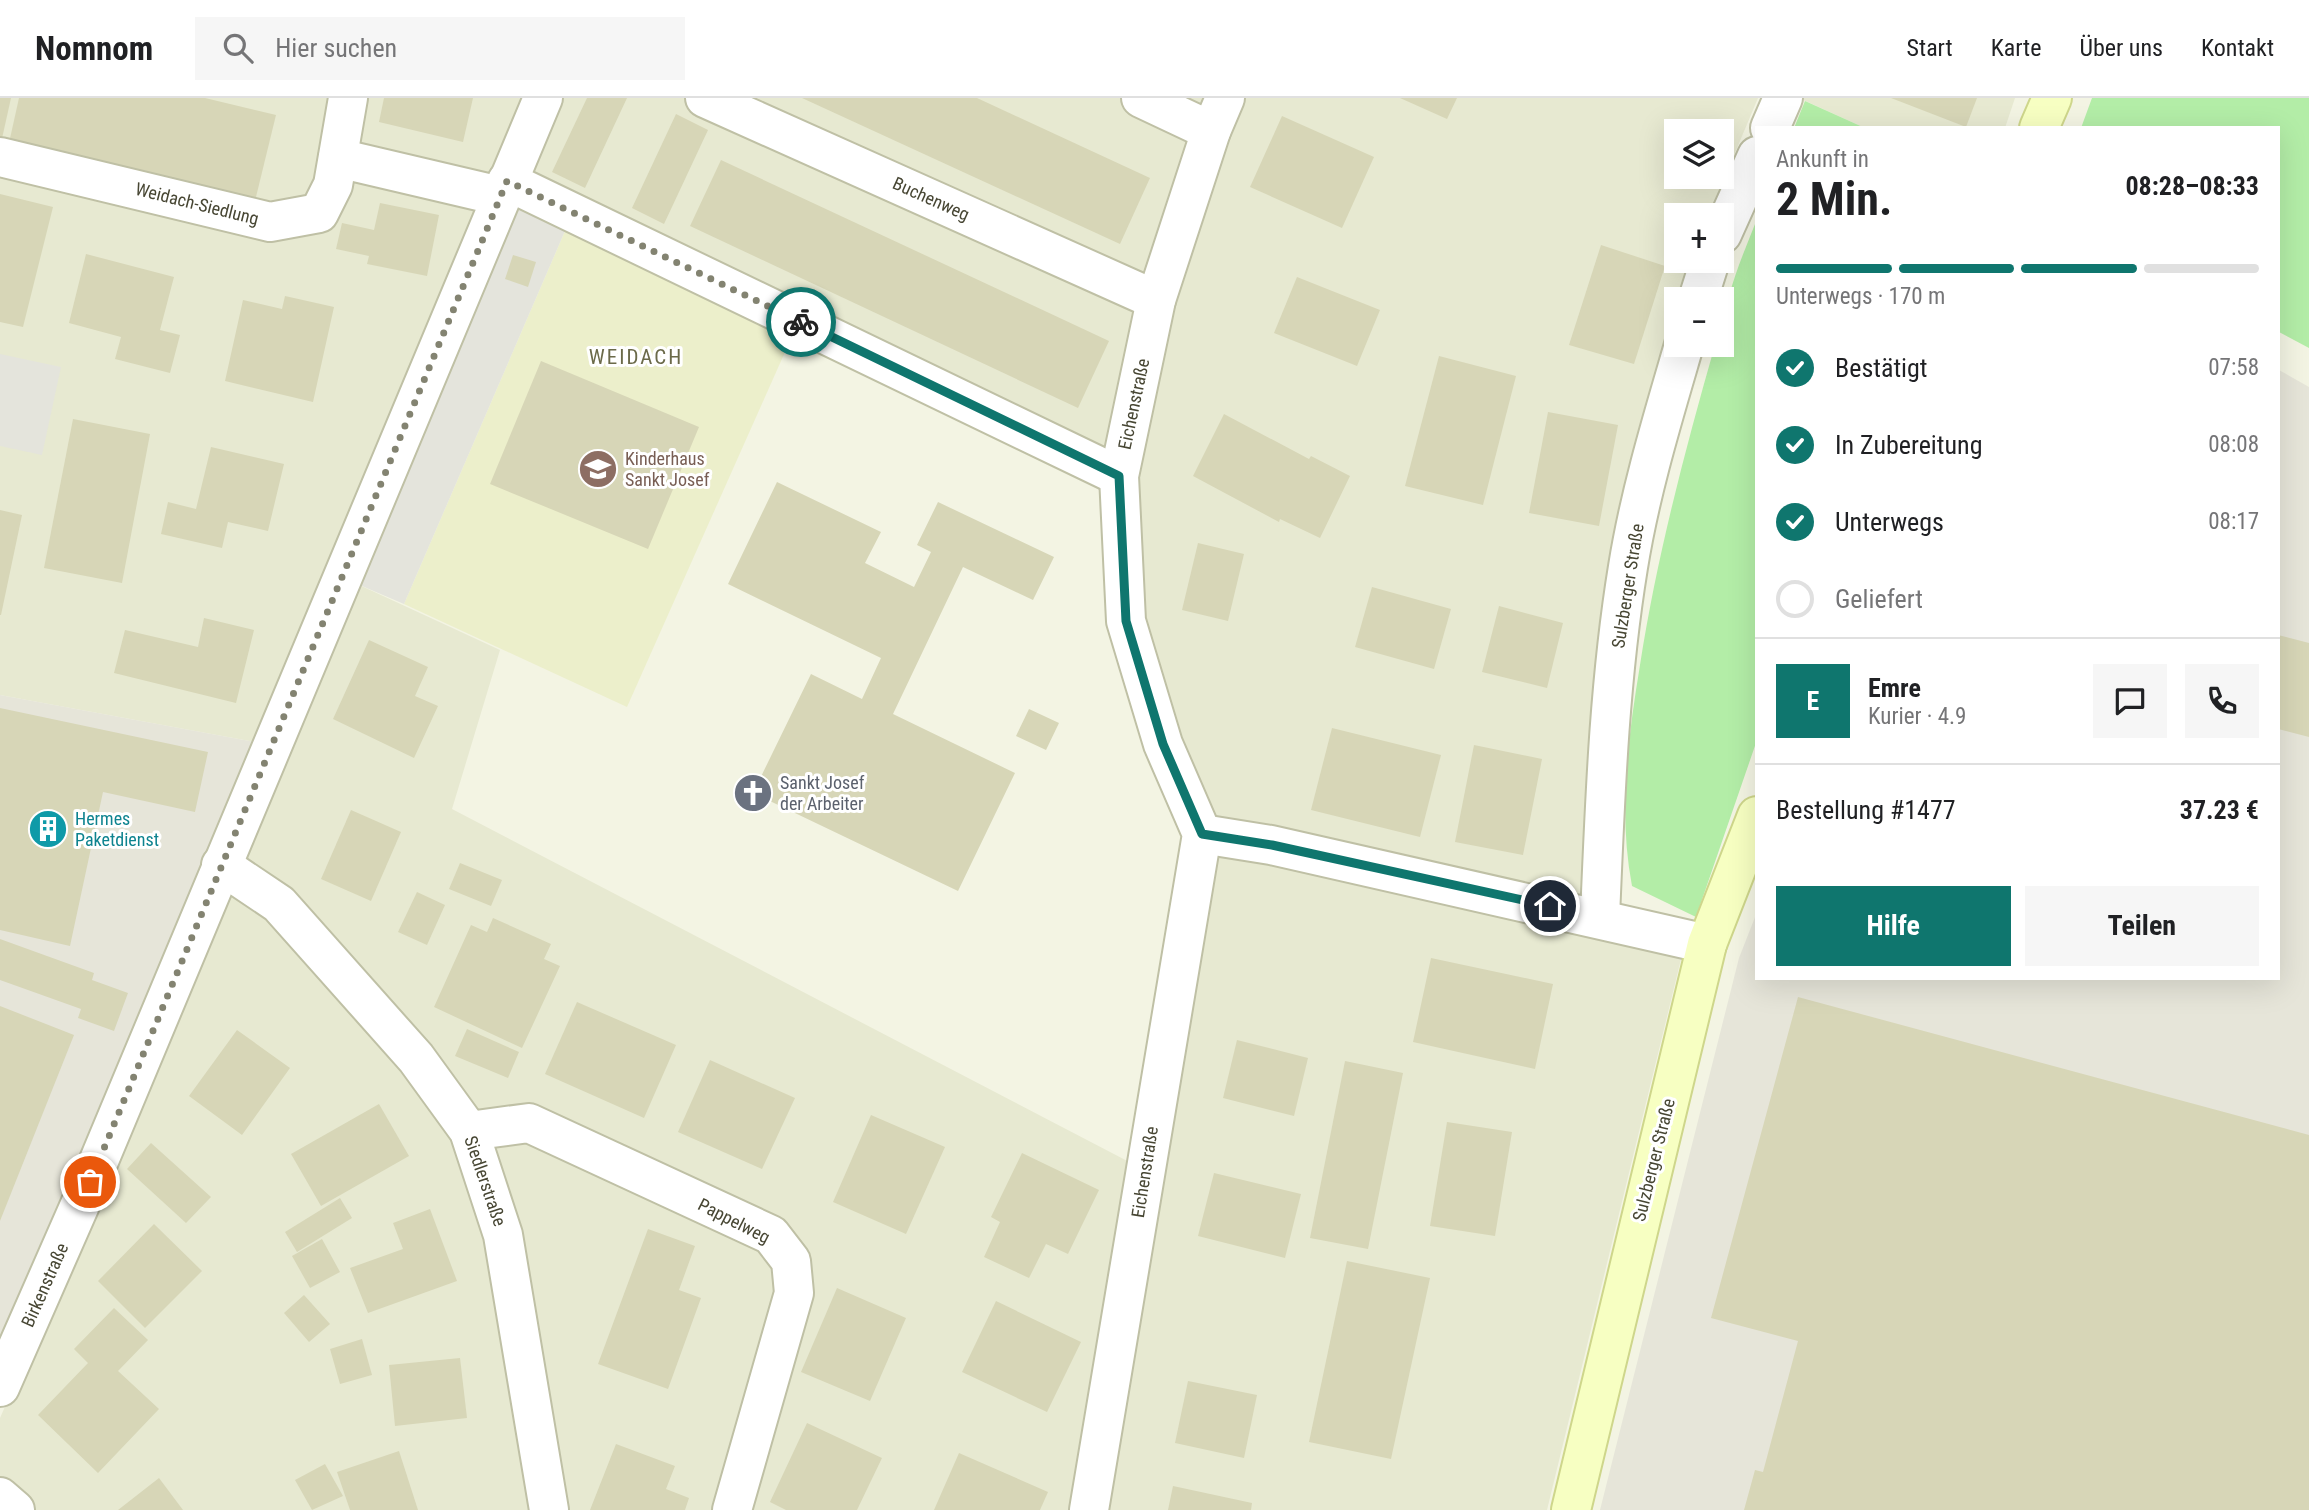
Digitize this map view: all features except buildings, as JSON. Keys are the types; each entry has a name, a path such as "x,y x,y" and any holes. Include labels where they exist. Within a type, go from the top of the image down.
{"street":[{"name":"Weidach-Siedlung","path":"0,157 270,222 319,213 333,185 348,98"},
{"name":"Birkenstraße","path":"0,1387 90,1182 220,865 543,98"},
{"name":"Buchenweg","path":"705,98 1157,300"},
{"path":"1141,98 1218,114"},
{"path":"1771,126 1783,98"},
{"path":"2040,126 2052,98"},
{"name":"Eichenstraße","path":"1089,1510 1202,834 1163,744 1126,621 1119,476 1157,300 1218,114"},
{"path":"338,158 503,188 1119,476"},
{"path":"1734,207 1755,160"},
{"name":"Sulzberger Straße","path":"1600,917 1608,739 1628,566 1663,418 1681,357"},
{"name":"Sulzberger Straße","path":"1571,1510 1707,944 1755,821"},
{"path":"1202,834 1272,845 1600,917 1707,944"},
{"name":"Siedlerstraße","path":"220,865 279,904 416,1058 469,1131 503,1235 549,1510"},
{"name":"Pappelweg","path":"469,1131 529,1123 771,1235 791,1261 794,1293 732,1510"},
{"path":"0,1497 15,1510"}],"shaded area":[{"path":"0,98 1758,98 1734,155 1734,119 1664,119 1664,189 1720,189 1714,203 1664,203 1664,273 1687,273 1683,287 1664,287 1664,350 1611,554 1589,733 1589,907 1211,823 1138,618 1133,468 495,160 255,742 0,695"},
{"path":"1799,98 2015,98 2006,126 1861,126"},
{"path":"514,198 568,224 404,604 355,583"},
{"name":"Kinderhaus Sankt Josef","path":"568,224 793,334 627,707 404,604"},
{"path":"0,354 61,367 42,455 0,446"},
{"path":"2280,371 2309,387 2309,1510 1600,1510 1739,958 1755,917 1755,980 2280,980"},
{"path":"355,583 500,650 452,809 1135,1165 1212,846 1682,955 1547,1510 0,1510 0,1418 104,1181"},
{"path":"0,695 255,742 73,1178 0,1342"}],"green space":[{"path":"2092,98 2309,98 2309,348 2280,333 2280,126 2082,126"},
{"path":"1805,101 1861,126 1795,126"},
{"path":"1755,224 1755,746 1696,917 1632,886 1626,831 1626,775 1647,624 1693,424 1712,357 1734,357 1732,287"}],"way so far":[{"path":"90,1182 507,181 801,322"}],"place":[{"name":"Kinderhaus Sankt Josef","path":"598,469"},
{"name":"Sankt Josef der Arbeiter","path":"753,793"},
{"name":"Hermes Paketdienst","path":"48,829"}],"district":[{"name":"WEIDACH","path":"636,357"}],"route":[{"path":"801,322 1119,476 1126,621 1163,744 1202,834 1272,845 1550,906"}]}
